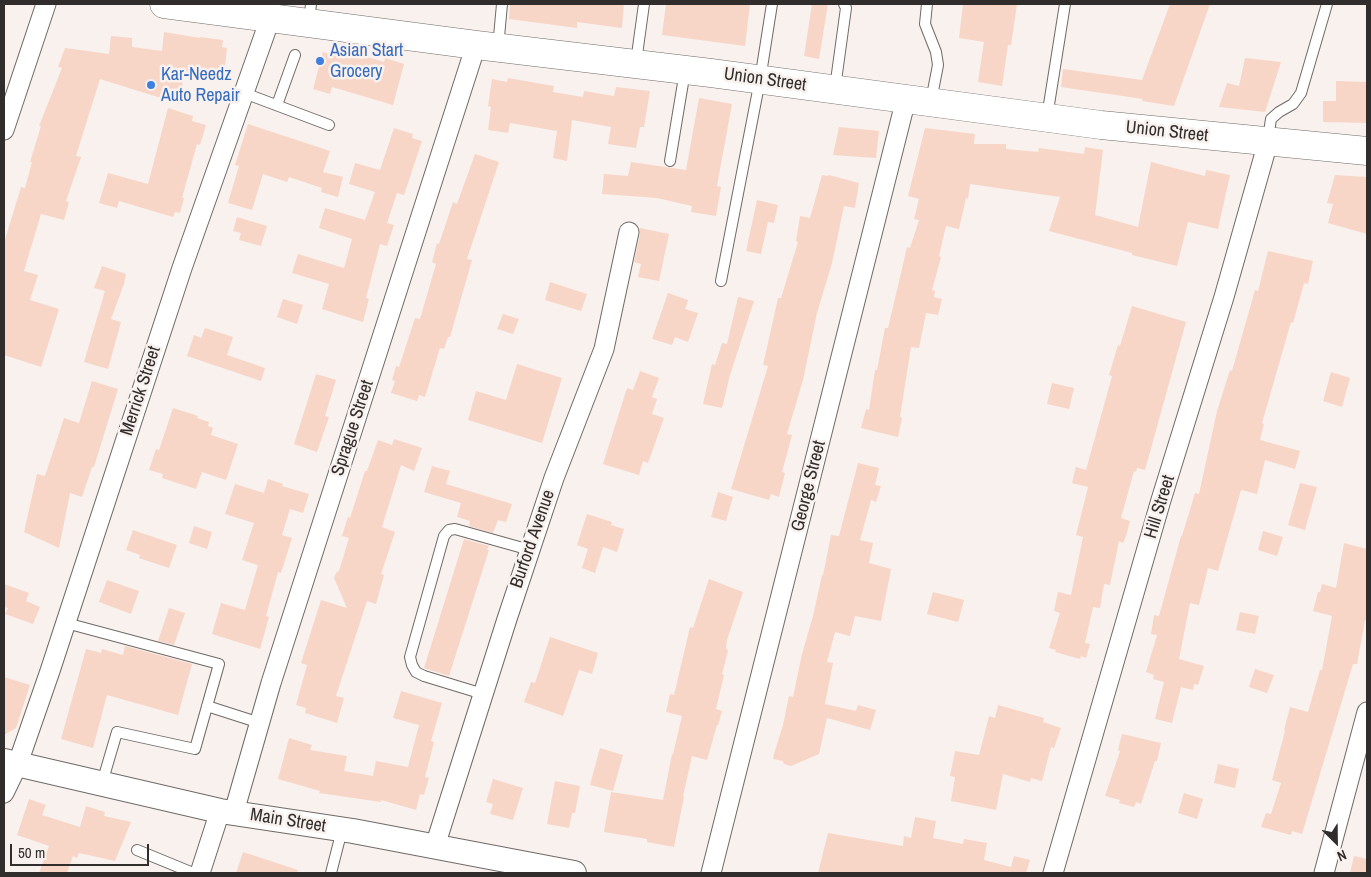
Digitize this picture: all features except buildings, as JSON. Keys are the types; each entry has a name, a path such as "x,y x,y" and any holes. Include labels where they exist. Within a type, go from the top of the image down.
{"main road":[{"name":"Union Street","path":"164,4 270,19 310,14 487,47 686,70 1047,118 1367,151"}],"street":[{"path":"4,130 46,4"},
{"name":"Merrick Street","path":"4,793 10,764 66,623 179,278 270,19"},
{"name":"Sprague Street","path":"200,873 227,811 260,722 487,47"},
{"name":"George Street","path":"711,873 918,101"},
{"name":"Hill Street","path":"1052,873 1156,519 1224,297 1268,142"},
{"name":"Burford Avenue","path":"435,846 554,478 604,349 629,232"},
{"path":"1324,873 1367,712"},
{"name":"Main Street","path":"10,764 227,811 435,846 535,869 574,873"}],"lane":[{"path":"487,47 502,4"},
{"path":"636,64 644,4"},
{"path":"721,281 760,80 772,4"},
{"path":"834,89 846,8 844,4"},
{"path":"918,101 938,65 936,52 924,24 927,4"},
{"path":"1047,118 1065,4"},
{"path":"1268,142 1271,119 1293,104 1301,92 1326,4"},
{"path":"277,106 295,55"},
{"path":"670,161 686,70"},
{"path":"244,93 329,125"},
{"path":"483,694 416,672 410,657 444,536 449,530 455,529 530,550"},
{"path":"66,623 219,664 196,749 117,732 102,784"},
{"path":"207,706 260,722"},
{"path":"331,873 342,830"},
{"path":"136,850 193,873"}],"place":[{"name":"Asian Start Grocery","path":"320,61"},
{"name":"Kar-Needz Auto Repair","path":"151,85"}]}
